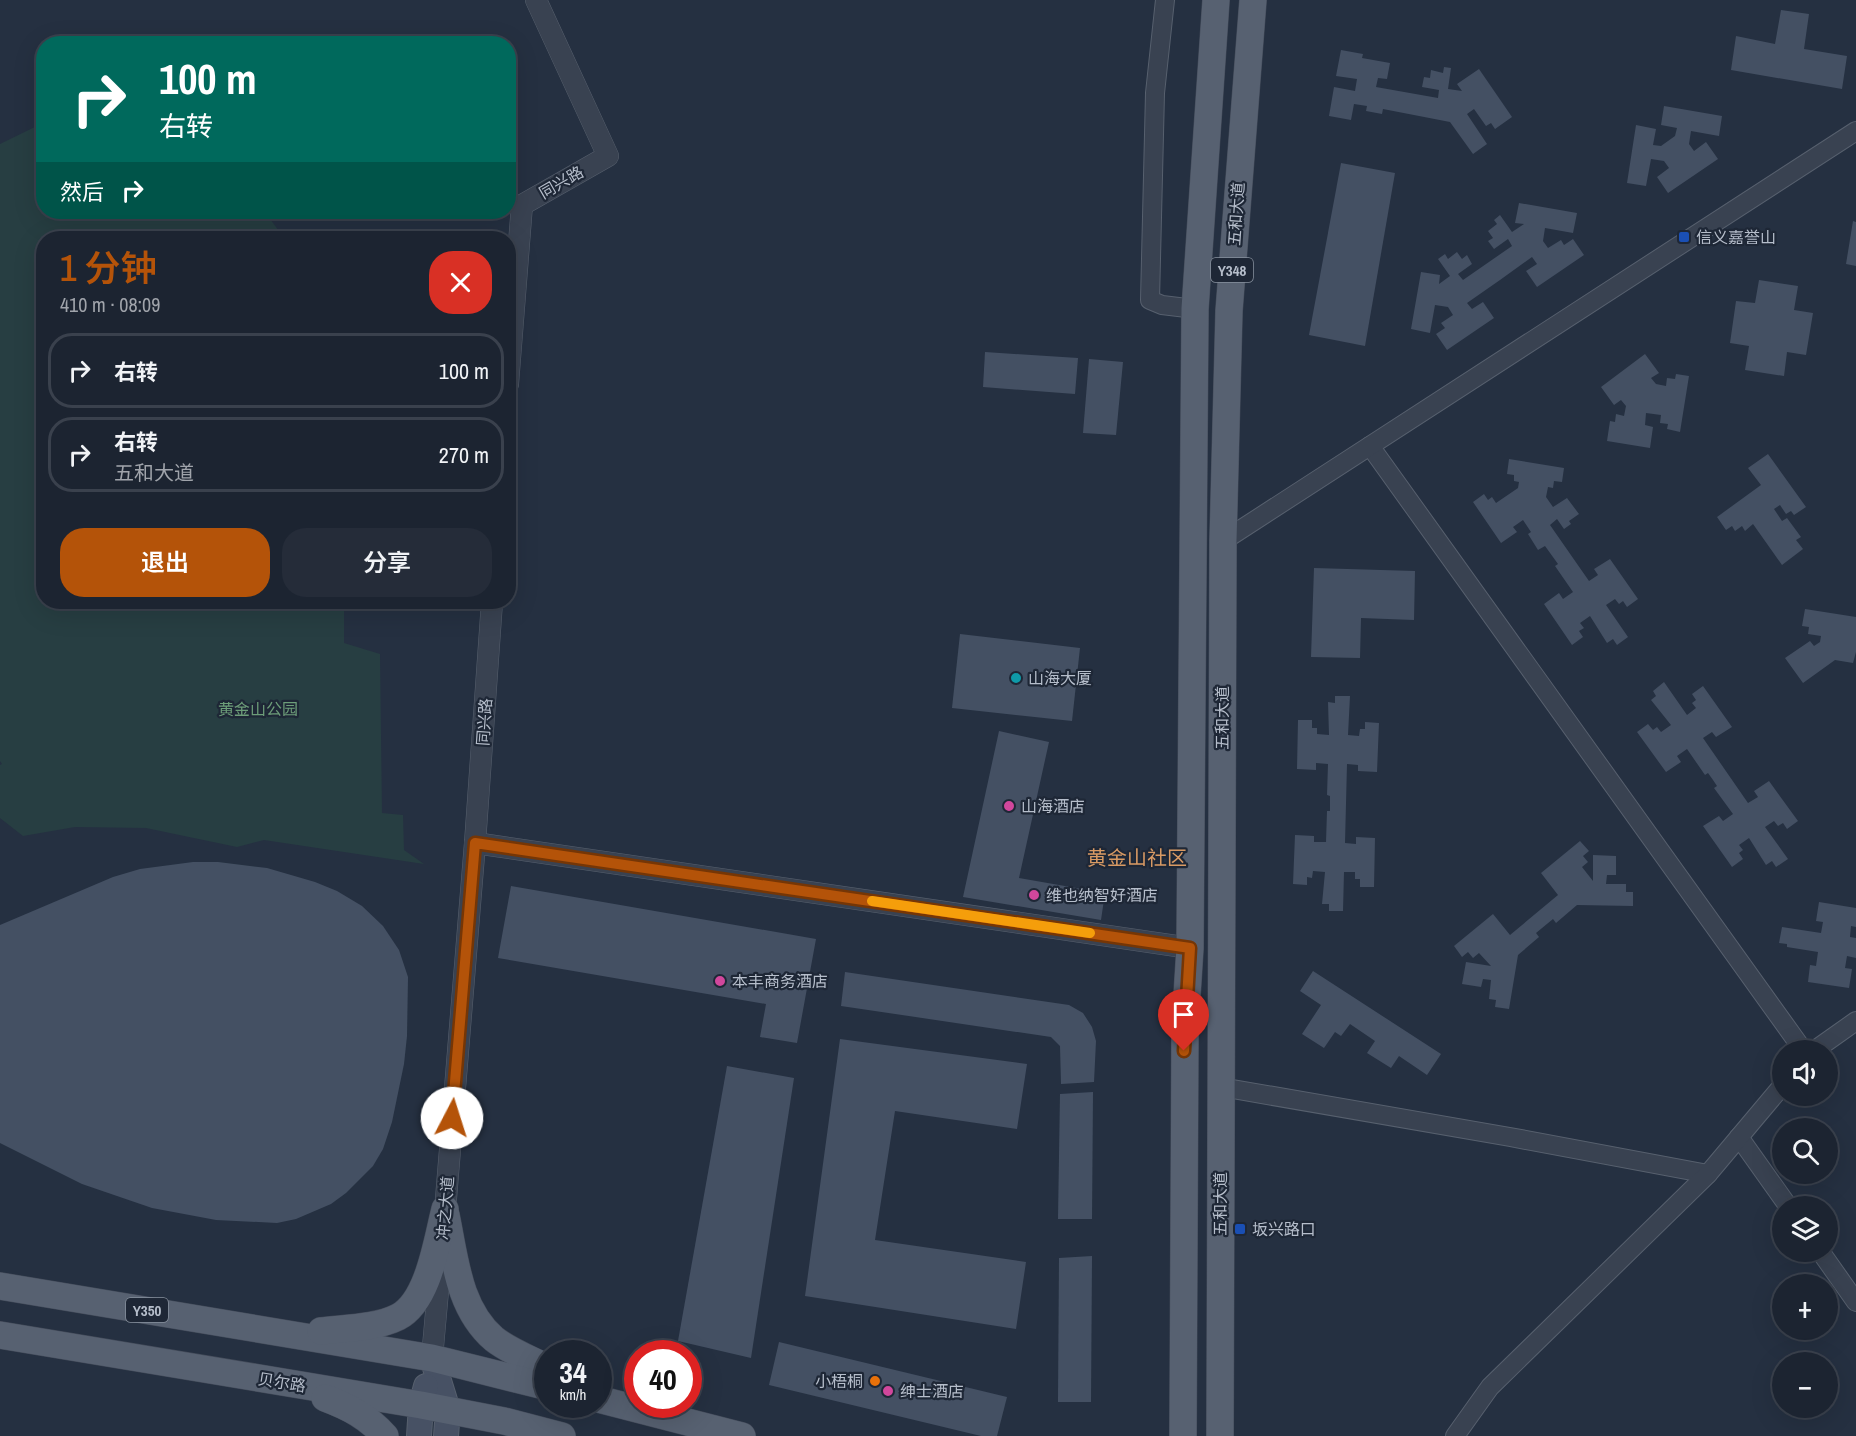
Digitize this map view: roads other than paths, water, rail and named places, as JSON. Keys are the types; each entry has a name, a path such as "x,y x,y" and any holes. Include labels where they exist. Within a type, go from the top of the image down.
{"main road":[{"name":"五和大道","path":"1183,1436 1185,1027 1190,948 1195,309 1216,0"},
{"name":"五和大道","path":"1220,1436 1223,541 1229,311 1253,0"},
{"path":"293,1334 376,1324 400,1316 420,1295 428,1277 445,1209"},
{"path":"445,1209 461,1285 473,1315 494,1338 534,1360"},
{"name":"Y350","path":"0,1286 432,1358 534,1383"},
{"name":"贝尔路","path":"7,1340 422,1405 447,1423 552,1435"},
{"name":"冲之大道","path":"419,1436 422,1405 432,1358"},
{"name":"冲之大道","path":"432,1358 447,1423"},
{"path":"279,1381 347,1406 373,1422 385,1436"},
{"path":"1166,1436 1183,1386"},
{"path":"612,1401 742,1436"},
{"path":"1220,1408 1226,1436"}],"street":[{"name":"同兴路","path":"516,282 522,205 608,156 536,0"},
{"path":"1165,0 1155,93 1150,300 1162,305 1195,309"},
{"path":"1223,541 1856,131"},
{"path":"1370,446 1796,1040"},
{"name":"同兴路","path":"475,843 492,609"},
{"path":"475,843 1190,948"},
{"name":"冲之大道","path":"432,1358 475,843"},
{"path":"1829,1040 1856,1021"},
{"path":"1221,1087 1708,1174"},
{"path":"1455,1436 1490,1387 1708,1174 1772,1098"},
{"path":"1739,1137 1781,1196"},
{"path":"1828,1262 1856,1302"}],"place":[{"name":"信义嘉誉山","path":"1684,237"},
{"name":"山海大厦","path":"1016,678"},
{"name":"山海酒店","path":"1009,806"},
{"name":"维也纳智好酒店","path":"1034,895"},
{"name":"本丰商务酒店","path":"720,981"},
{"name":"坂兴路口","path":"1240,1229"},
{"name":"小梧桐","path":"875,1381"},
{"name":"绅士酒店","path":"888,1391"}],"district":[{"name":"黄金山社区","path":"1137,857"}],"park label":[{"name":"黄金山公园","path":"258,709"}]}
